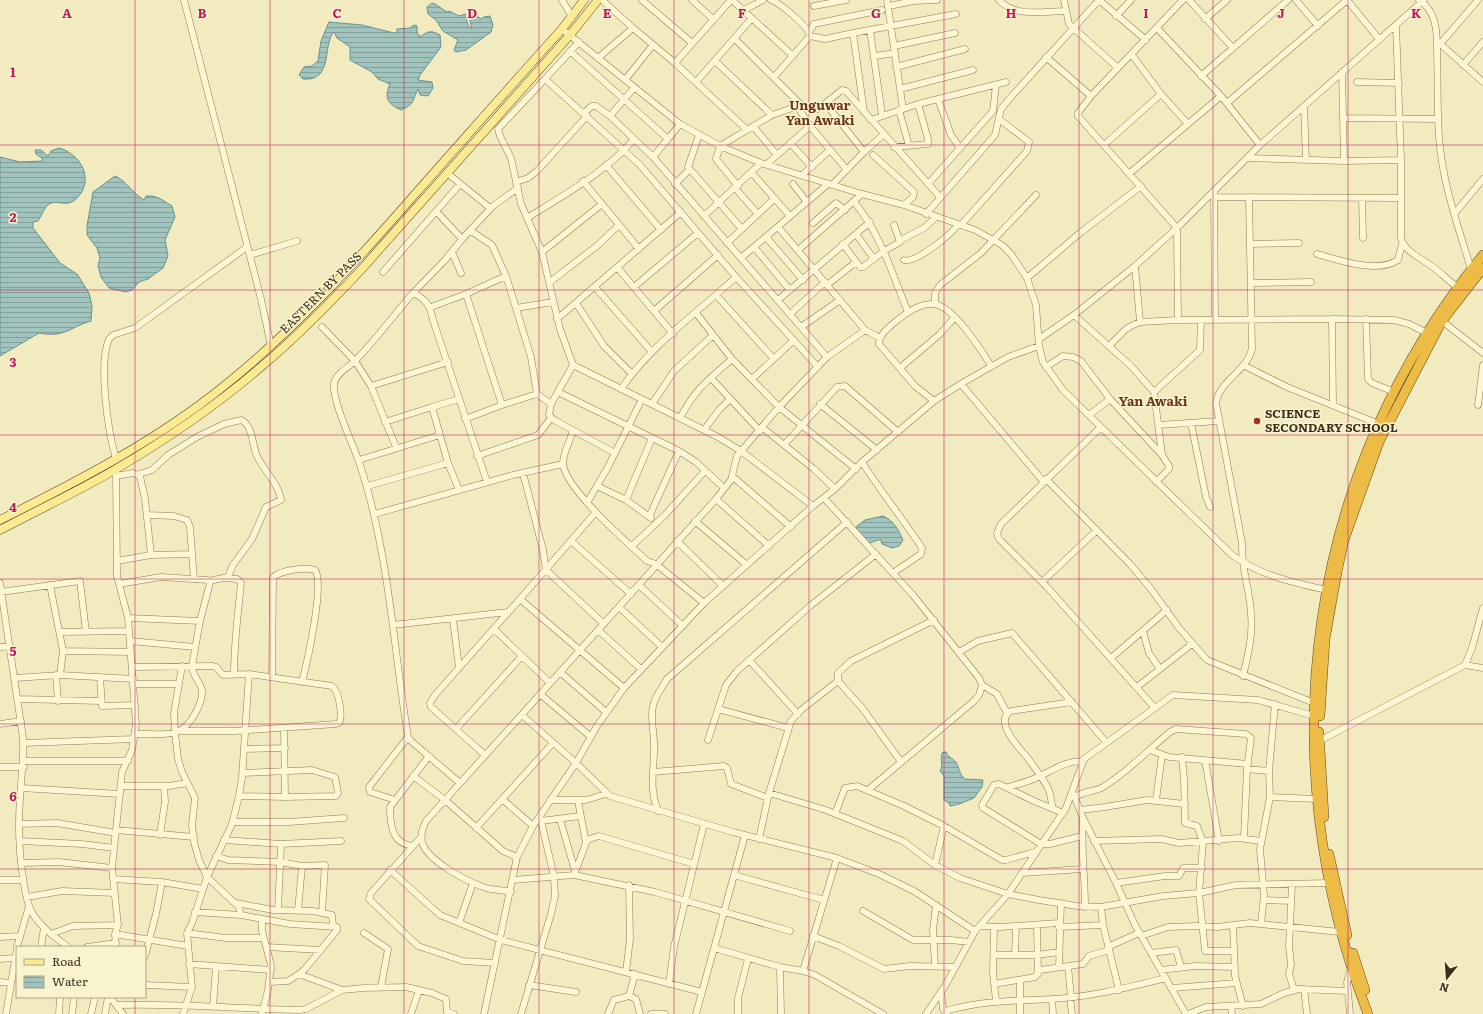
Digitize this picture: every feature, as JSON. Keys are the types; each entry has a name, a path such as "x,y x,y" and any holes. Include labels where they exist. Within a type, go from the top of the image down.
{"highway":[{"path":"1374,1014 1350,946 1334,875 1325,823 1320,741 1320,698 1326,639 1344,540 1378,442 1442,321 1477,271 1483,255"},
{"path":"1368,1014 1351,968 1340,932 1328,883 1316,799 1313,758 1314,703 1319,635 1326,590 1344,518 1354,486 1379,424 1394,392 1427,333 1457,288 1477,271"}],"main road":[{"name":"EASTERN BY PASS","path":"0,520 88,476 116,459 198,406 271,346 293,326 357,260 562,28 584,0"},
{"name":"EASTERN BY PASS","path":"0,530 116,473 204,412 263,366 304,328 360,271 570,35 598,0"}],"street":[{"path":"184,0 248,246 271,346"},
{"path":"562,0 571,15"},
{"path":"602,0 675,63 746,129"},
{"path":"642,0 692,43"},
{"path":"692,0 713,19"},
{"path":"675,63 731,0 744,10 793,56"},
{"path":"744,10 763,0"},
{"path":"775,0 810,34 825,39 956,14"},
{"path":"814,6 846,0"},
{"path":"909,146 901,110 900,89 888,3 937,0"},
{"path":"999,0 1008,8 1020,12 1065,11"},
{"path":"1064,0 1066,19 1072,28 1118,68"},
{"path":"926,214 995,136 1002,109 1046,57 1099,0 1146,40"},
{"path":"1116,16 1132,0"},
{"path":"1178,320 1177,228 1130,173 1078,116 1079,110 1091,96 1132,55 1183,0"},
{"path":"1189,0 1232,48"},
{"path":"1205,19 1227,0"},
{"path":"1201,76 1288,0"},
{"path":"1296,0 1318,26"},
{"path":"1227,103 1347,0 1380,38"},
{"path":"1438,42 1478,0"},
{"path":"484,1014 501,940 517,857 533,826 540,818 550,800 576,763 606,712 641,669 704,603 813,506 835,489 862,462 934,401 991,366 1039,342 1074,316 1135,266 1214,194 1260,145 1422,1 1430,9 1438,42 1438,119 1444,174 1455,213 1477,271"},
{"path":"774,77 810,34 814,24 882,10"},
{"path":"696,82 752,18"},
{"path":"1317,254 1354,264 1373,266 1398,260 1402,244 1400,226 1401,160 1396,25"},
{"path":"562,28 680,124 720,146 764,164 862,194 904,205 994,239 1012,254 1028,278 1036,305 1039,342 1046,367 1063,390 1222,547 1241,562 1266,575 1326,590"},
{"path":"598,58 633,28"},
{"path":"1157,28 1221,96 1260,145"},
{"path":"870,30 875,56 882,115"},
{"path":"852,33 864,112"},
{"path":"894,46 955,33"},
{"path":"734,39 774,77 799,106 810,126 847,170"},
{"path":"579,42 498,129 511,158 521,204 542,252 550,282 557,319 573,365 704,430 741,451 813,506"},
{"path":"1438,42 1483,82"},
{"path":"1463,65 1483,42"},
{"path":"625,80 653,45"},
{"path":"896,67 965,49"},
{"path":"570,51 668,139"},
{"path":"875,56 895,53"},
{"path":"1132,55 1161,94 1188,124"},
{"path":"1046,57 1091,96"},
{"path":"715,61 772,115"},
{"path":"900,89 973,70"},
{"path":"1342,72 1344,161"},
{"path":"545,79 625,150 681,212 736,277 818,367"},
{"path":"871,120 918,104 1006,82"},
{"path":"1358,82 1399,83"},
{"path":"928,184 993,111 996,85"},
{"path":"610,116 634,88"},
{"path":"757,214 716,159 720,146 746,129 772,115 799,106 817,109 844,90 940,197"},
{"path":"1104,145 1161,94"},
{"path":"1130,173 1221,96"},
{"path":"938,100 951,135 960,148"},
{"path":"826,104 864,152"},
{"path":"894,147 926,145 928,142 918,104"},
{"path":"460,783 408,736 393,625 375,514 368,486 359,460 347,433 335,394 334,384 339,375 355,361 413,293 491,208 517,185 537,171 594,106 610,116 653,157 827,357"},
{"path":"1304,106 1306,160"},
{"path":"1343,118 1438,119"},
{"path":"904,260 911,260 940,242 959,225 1027,151 1029,142 999,119"},
{"path":"653,157 680,124"},
{"path":"753,126 777,155"},
{"path":"704,216 752,173 777,155 810,126"},
{"path":"699,135 688,164 690,169 742,229"},
{"path":"741,258 847,170 883,135"},
{"path":"528,218 606,165 625,150 634,139"},
{"path":"790,143 812,167"},
{"path":"802,176 830,150"},
{"path":"873,155 914,192 913,196 904,205"},
{"path":"1247,158 1344,161 1401,160"},
{"path":"606,165 661,230"},
{"path":"675,184 690,169"},
{"path":"447,173 491,208"},
{"path":"752,173 790,216"},
{"path":"1455,213 1483,179"},
{"path":"583,181 639,249"},
{"path":"383,272 460,184"},
{"path":"793,184 807,202"},
{"path":"1028,278 1080,233 1141,186"},
{"path":"798,250 862,194"},
{"path":"1214,194 1249,197 1400,198"},
{"path":"1214,194 1215,320"},
{"path":"935,304 935,293 940,285 981,254 1036,195"},
{"path":"1243,676 1252,634 1251,612 1241,562 1242,543 1216,403 1218,392 1249,358 1252,349 1249,197"},
{"path":"1362,198 1363,238"},
{"path":"727,243 774,199"},
{"path":"854,202 870,222 884,252 908,312"},
{"path":"813,223 836,203 845,210"},
{"path":"542,252 602,204"},
{"path":"436,211 462,239"},
{"path":"557,319 681,212"},
{"path":"843,244 861,268 897,245 901,240 924,228 936,217"},
{"path":"778,300 870,222"},
{"path":"550,282 598,245 619,225"},
{"path":"894,225 901,240"},
{"path":"778,227 865,330 880,338"},
{"path":"471,231 492,245 506,276 531,357 537,394 551,404"},
{"path":"634,287 698,233"},
{"path":"856,234 874,259"},
{"path":"766,237 803,280"},
{"path":"250,255 297,241"},
{"path":"1250,244 1299,243"},
{"path":"1402,244 1457,288"},
{"path":"116,459 108,430 106,404 105,360 109,339 113,335 135,328 248,246"},
{"path":"754,247 790,290"},
{"path":"452,252 461,273"},
{"path":"654,311 718,255"},
{"path":"790,314 826,284 856,262"},
{"path":"1135,266 1140,322"},
{"path":"617,267 673,334"},
{"path":"431,307 466,294 506,276"},
{"path":"621,389 632,374 652,352 736,277"},
{"path":"1251,283 1311,282"},
{"path":"595,287 652,352"},
{"path":"413,293 421,296 431,307 465,419 487,482"},
{"path":"466,294 502,405"},
{"path":"716,295 773,358"},
{"path":"802,327 840,300"},
{"path":"516,308 554,302"},
{"path":"576,303 604,346 632,374"},
{"path":"934,401 915,386 879,344 880,338 891,325 908,312 927,304 935,304 947,310 977,344 991,366"},
{"path":"696,313 712,336 732,360 779,407 856,469"},
{"path":"1074,316 1109,346 1154,392 1162,454"},
{"path":"900,368 940,334 954,318"},
{"path":"1332,319 1333,405"},
{"path":"1109,346 1126,328 1140,322 1178,320 1366,319 1403,322 1427,333"},
{"path":"1366,319 1368,379 1372,383 1394,392"},
{"path":"1154,392 1197,354 1201,346 1201,320"},
{"path":"1442,321 1483,353"},
{"path":"322,327 355,361 371,386 396,447"},
{"path":"511,892 488,888 473,883 454,873 440,863 422,843 421,831 426,821 716,499 732,476 736,458 779,407 827,357 865,330"},
{"path":"652,404 674,371 712,336"},
{"path":"752,379 794,340"},
{"path":"1046,367 1063,356 1078,359 1110,399 1162,454 1170,468 1156,482"},
{"path":"680,418 690,398 710,378 732,360"},
{"path":"371,386 448,362"},
{"path":"573,365 551,404 549,412 551,418 615,453"},
{"path":"1243,365 1287,387 1379,424"},
{"path":"1478,405 1483,365"},
{"path":"710,378 761,429 784,445 835,489"},
{"path":"961,384 1044,480 1097,530 1130,564 1192,644 1211,662 1314,703"},
{"path":"784,445 837,386 845,386 898,432"},
{"path":"558,392 679,451 724,488"},
{"path":"465,419 537,394"},
{"path":"385,422 459,399"},
{"path":"587,503 615,453 642,399"},
{"path":"704,430 718,410 730,399"},
{"path":"1088,415 1110,399"},
{"path":"820,404 877,450"},
{"path":"432,407 448,463 459,490"},
{"path":"477,456 538,435 551,418"},
{"path":"102,946 116,945 118,925 112,868 122,772 128,761 135,737 132,652 128,618 119,584 117,561 116,473 139,474 152,470 173,452 217,427 237,421 246,422 258,457 277,488 281,500 267,505 252,539 233,565 226,578"},
{"path":"1158,425 1219,421"},
{"path":"1191,423 1206,497 1210,507"},
{"path":"1101,427 1044,480 1001,524 997,533 1000,539 1042,582 1154,707"},
{"path":"573,431 563,464 565,472 587,503 647,561 656,564 704,603"},
{"path":"359,460 396,447 440,435"},
{"path":"626,500 652,438"},
{"path":"649,517 679,451"},
{"path":"862,462 882,494 905,523 922,548 921,554 893,573"},
{"path":"368,486 448,463"},
{"path":"375,514 487,482 563,464"},
{"path":"632,546 657,523 705,471"},
{"path":"523,473 543,550 546,570 604,624"},
{"path":"139,474 142,482 147,515 151,555"},
{"path":"732,476 791,527"},
{"path":"597,486 626,500 657,523"},
{"path":"824,498 934,620 979,678 982,685 997,694 1008,713"},
{"path":"716,499 769,546"},
{"path":"485,755 431,707 430,703 435,695 596,512"},
{"path":"147,515 174,516 187,520 190,527 194,579"},
{"path":"695,521 747,565"},
{"path":"658,811 652,796 654,743 651,719 653,705 667,679 846,522"},
{"path":"1042,582 1097,530"},
{"path":"571,541 631,594"},
{"path":"677,541 724,586"},
{"path":"117,561 151,555 192,554"},
{"path":"708,740 726,685 737,671 810,606 876,554"},
{"path":"272,677 273,577 286,572 311,569 315,570 319,578 314,624 302,682"},
{"path":"119,584 161,577 209,581 226,578 237,579 241,583 239,612 234,635 234,674"},
{"path":"2,592 80,581 86,632"},
{"path":"182,731 192,719 202,695 202,690 192,671 192,666 209,581"},
{"path":"0,583 2,592 2,608 15,678 23,743 24,764 19,824 23,880 29,906 44,928 66,946"},
{"path":"50,585 63,651 58,675 58,701"},
{"path":"639,585 683,626"},
{"path":"520,599 624,688"},
{"path":"619,607 662,647"},
{"path":"1465,665 1472,648 1483,608"},
{"path":"1111,658 1167,610"},
{"path":"393,625 508,612"},
{"path":"128,618 200,621"},
{"path":"453,619 459,668"},
{"path":"901,762 863,709 838,681 838,673 851,661 934,620"},
{"path":"494,629 550,683"},
{"path":"598,630 641,669"},
{"path":"60,632 129,631"},
{"path":"1143,632 1149,653 1160,669"},
{"path":"959,652 978,641 1012,633 1106,742"},
{"path":"130,641 195,647"},
{"path":"1137,687 1192,644"},
{"path":"0,647 10,646"},
{"path":"63,651 132,652"},
{"path":"456,729 522,656"},
{"path":"749,660 798,714"},
{"path":"1320,741 1465,665 1483,668"},
{"path":"182,666 174,713 175,733 178,759 184,778 195,798 192,825 199,860 207,877 239,907 241,915"},
{"path":"23,743 135,737 182,731 284,728 336,724 341,721 336,689 334,687 249,674 223,675 215,666 133,667"},
{"path":"560,672 606,712"},
{"path":"183,1014 192,987 187,933 192,923 207,877 233,822 239,796 249,674"},
{"path":"15,678 58,675 100,677 134,682 178,684"},
{"path":"100,677 101,705 103,707 135,705"},
{"path":"759,839 769,795 788,728 798,714 838,681"},
{"path":"868,790 973,702 979,696 982,685"},
{"path":"540,694 591,737"},
{"path":"926,1014 976,931 1008,894 1040,844 1063,813 1074,794 1082,762 1106,742 1173,695 1248,698 1275,704 1314,716"},
{"path":"18,699 101,701"},
{"path":"1008,713 1072,702"},
{"path":"1261,924 1264,900 1260,849 1270,797 1269,771 1275,704"},
{"path":"718,708 788,728"},
{"path":"1008,713 1004,720 1007,730 1049,790 1052,809"},
{"path":"522,715 576,763 606,794 616,799 759,839 837,858 879,874 914,891 976,931"},
{"path":"0,724 21,721"},
{"path":"284,728 285,798"},
{"path":"1074,794 1103,787 1150,750 1170,732 1176,729 1246,734 1251,738 1244,838"},
{"path":"395,800 370,792 369,787 408,736"},
{"path":"476,828 553,743"},
{"path":"244,749 284,748"},
{"path":"1150,750 1162,755 1248,766 1269,771"},
{"path":"1156,800 1162,755"},
{"path":"412,846 400,841 395,835 390,811 395,800 429,756"},
{"path":"1182,758 1185,823 1197,826 1203,842 1199,893 1206,952 1234,950"},
{"path":"1205,760 1219,841"},
{"path":"0,767 24,764 128,761"},
{"path":"1008,787 1040,776 1062,764 1074,761 1082,762"},
{"path":"653,772 724,766 727,768 731,784 835,814 903,840 935,865 960,878 1008,894 1084,907 1101,907 1163,896 1199,893 1230,886 1262,883 1292,885 1328,883"},
{"path":"239,796 285,798 336,796 338,789 337,779 312,770 242,773"},
{"path":"413,776 445,800 503,851 517,857"},
{"path":"120,786 178,786 187,783"},
{"path":"1063,813 999,784 994,785 983,802 983,808 1040,844 1050,844 1082,836"},
{"path":"835,814 845,788 854,785 904,806 944,826 1002,860 1035,852"},
{"path":"160,835 165,802 164,786"},
{"path":"21,788 44,788 71,792 120,794"},
{"path":"550,800 578,801 606,794"},
{"path":"1074,794 1083,818 1140,934 1187,1014 1206,1007 1261,1004 1294,990 1346,991"},
{"path":"1270,797 1316,799"},
{"path":"502,799 533,826"},
{"path":"1080,810 1156,800 1185,804"},
{"path":"578,801 586,843"},
{"path":"540,818 560,819 580,816"},
{"path":"233,822 289,822 344,818"},
{"path":"521,1014 554,903 554,877 540,818"},
{"path":"1083,818 1082,836 1084,907"},
{"path":"560,819 575,873"},
{"path":"19,824 58,823 116,831 194,837"},
{"path":"669,984 674,947 704,824"},
{"path":"935,865 944,826"},
{"path":"696,1014 745,835"},
{"path":"422,836 370,893 369,899 401,932 418,946 443,956 463,961 496,963"},
{"path":"575,873 586,843 589,839 599,836 694,864"},
{"path":"1094,840 1133,838 1161,839 1179,843 1244,838 1261,841"},
{"path":"224,840 281,844 341,841"},
{"path":"20,841 82,844 114,848"},
{"path":"278,910 281,844"},
{"path":"216,856 228,860 280,862 302,866 325,865 322,912"},
{"path":"803,971 837,858"},
{"path":"21,863 59,862 112,868"},
{"path":"298,911 302,866"},
{"path":"1116,883 1165,876 1179,876 1183,868 1202,868"},
{"path":"1022,873 1083,869"},
{"path":"390,870 433,910 459,923 501,940 702,992"},
{"path":"513,880 554,877 575,873 629,885 790,932"},
{"path":"734,875 824,900"},
{"path":"113,879 162,882 203,889"},
{"path":"0,880 23,880"},
{"path":"146,953 162,882"},
{"path":"459,923 473,883"},
{"path":"626,972 630,939 629,885"},
{"path":"1292,885 1288,946 1290,964 1289,974 1294,990"},
{"path":"27,897 62,891 115,893"},
{"path":"1264,900 1291,901"},
{"path":"235,903 278,910 322,912 332,915 333,926"},
{"path":"1059,967 1059,925 1061,903"},
{"path":"935,966 935,940 933,930 936,905"},
{"path":"17,946 29,906"},
{"path":"1101,907 1103,924 1119,990"},
{"path":"862,911 913,940 969,942"},
{"path":"195,912 241,915 290,924 337,927 337,930 321,950 299,974 288,981 270,982"},
{"path":"262,920 263,938 270,955 271,970 270,982 263,1011"},
{"path":"980,926 994,927 1037,924 1103,924"},
{"path":"1037,924 1036,955 1038,976"},
{"path":"1038,976 1040,970 1083,964 1088,957 1140,934 1168,928 1261,924 1340,932"},
{"path":"51,934 73,926 118,925"},
{"path":"1015,955 1016,926"},
{"path":"1233,926 1236,983 1243,1006"},
{"path":"994,927 994,984 996,1000"},
{"path":"41,946 44,928"},
{"path":"187,933 226,938 263,938"},
{"path":"364,933 388,949 381,987"},
{"path":"116,934 188,946"},
{"path":"0,937 20,936"},
{"path":"813,936 839,946 884,969 910,966 955,967"},
{"path":"267,947 321,950"},
{"path":"714,948 748,959 815,975 883,1014"},
{"path":"1151,953 1176,950 1180,967"},
{"path":"6,1014 7,1004 13,986 16,952"},
{"path":"994,956 1036,955 1059,952"},
{"path":"0,959 15,958"},
{"path":"738,1014 738,998 748,959"},
{"path":"189,964 271,970"},
{"path":"1068,966 1072,1014"},
{"path":"213,1007 216,967"},
{"path":"780,967 781,1014"},
{"path":"1161,970 1180,967 1235,967"},
{"path":"1350,1014 1346,991 1347,978 1351,968"},
{"path":"299,974 342,990"},
{"path":"630,996 635,974"},
{"path":"994,984 1038,976"},
{"path":"941,991 943,1009 946,1014 949,1010 964,1005 996,1000 1052,999 1070,997 1119,990 1166,978"},
{"path":"1020,980 1020,1014"},
{"path":"0,982 13,986"},
{"path":"1172,988 1236,983"},
{"path":"146,985 192,987"},
{"path":"529,985 576,992"},
{"path":"117,1005 186,1004 213,1007 226,1011 263,1011 306,1008 342,990 406,987 446,999 447,1013 454,1014"},
{"path":"1304,989 1307,1014"},
{"path":"411,1014 419,990"},
{"path":"608,1014 614,1000 630,996 636,1000 640,1014"},
{"path":"59,1014 60,998"},
{"path":"72,1014 74,998"},
{"path":"91,1014 95,998"},
{"path":"105,1014 109,998"},
{"path":"110,998 123,1014"},
{"path":"1052,999 1053,1014"},
{"path":"0,1004 7,1004"},
{"path":"1231,1006 1232,1014"},
{"path":"651,1014 665,1014"}],"water":[{"path":"432,3 447,12 449,11 459,16 465,14 468,25 472,29 468,12 472,12 481,19 490,16 493,25 491,32 466,50 456,52 454,50 458,40 443,31 436,20 428,14 427,7"},
{"path":"329,22 362,25 394,33 397,32 397,29 410,28 414,25 417,26 417,32 420,37 425,33 430,32 440,35 441,47 420,75 418,80 432,82 433,88 428,96 420,95 418,89 409,106 401,110 396,108 390,103 387,96 390,84 378,79 372,72 350,60 350,47 337,38 334,32 330,38 323,69 319,75 313,78 303,79 299,75 304,67 312,66 318,61 321,41"},
{"path":"59,148 67,151 79,162 83,168 85,183 82,191 73,201 69,203 54,202 48,205 38,221 33,222 33,228 60,263 77,274 89,293 92,306 91,321 61,333 39,333 0,356 0,157 20,162 42,161 42,158 36,154 35,150 41,150 48,156 51,151"},
{"path":"115,176 123,181 144,200 146,196 152,196 159,198 172,206 175,217 165,240 168,256 163,268 148,279 139,282 132,290 126,292 109,288 101,277 98,266 100,258 97,248 87,235 87,226 93,192"},
{"path":"883,516 893,523 900,533 903,540 899,546 892,548 882,544 881,540 867,544 856,532 857,526 865,520"},
{"path":"943,752 946,752 948,756 956,762 965,779 983,780 982,787 974,798 950,806 949,803 944,800 944,776 940,771"}],"place":[{"name":"SCIENCE SECONDARY SCHOOL","path":"1257,421"}],"district":[{"name":"Unguwar Yan Awaki","path":"820,112"},
{"name":"Yan Awaki","path":"1153,401"}]}
